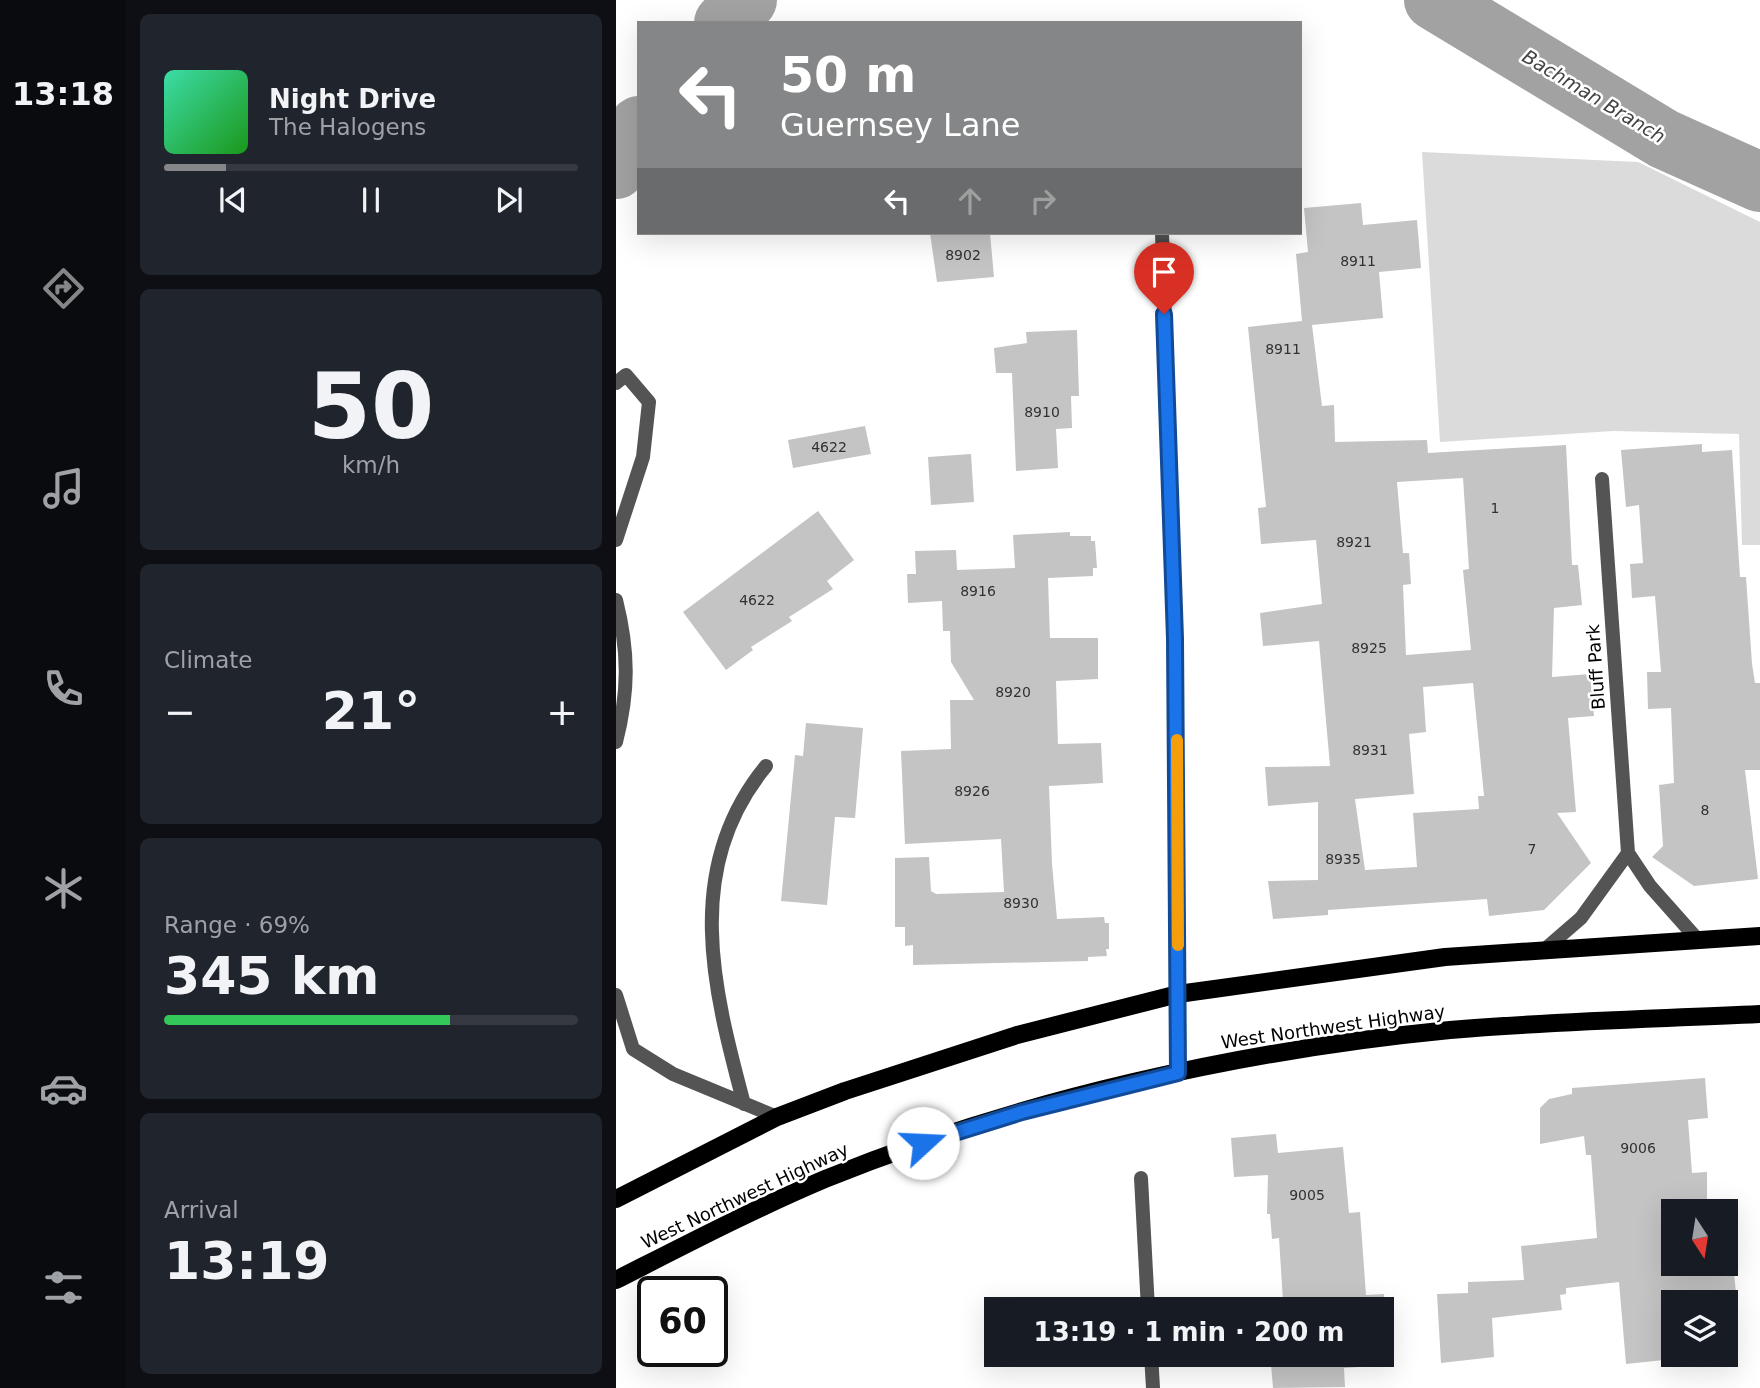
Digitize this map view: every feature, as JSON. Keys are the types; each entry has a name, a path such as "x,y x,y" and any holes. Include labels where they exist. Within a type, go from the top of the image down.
{"main road":[{"path":"616,1199 777,1117 869,1083 1017,1035 1178,994 1445,957 1760,936"},
{"name":"West Northwest Highway","path":"616,1280 696,1238 825,1179 947,1134 1022,1112 1178,1073 1280,1052 1451,1030 1760,1014"}],"street":[{"path":"1161,235 1175,628 1178,1073"},
{"path":"616,383 626,375 649,402 643,457 616,540"},
{"name":"Bluff Park","path":"1602,479 1628,853 1650,886 1699,940"},
{"path":"616,600 626,639 626,701 616,742"},
{"path":"744,1104 729,1046 710,933 712,884 728,830 749,788 766,766"},
{"path":"1544,950 1581,918 1628,853"},
{"path":"616,995 633,1049 673,1074 777,1117"},
{"path":"1141,1178 1147,1297"},
{"path":"1152,1367 1153,1388"}],"shaded area":[{"path":"1422,152 1638,162 1760,222 1760,545 1742,545 1739,434 1613,431 1440,442"}],"building":[{"path":"1361,203 1363,225 1417,220 1421,268 1379,272 1383,318 1312,325 1322,406 1334,405 1335,442 1427,440 1428,453 1566,445 1572,565 1578,565 1582,605 1554,608 1552,677 1590,674 1594,716 1568,718 1576,812 1557,813 1591,863 1544,910 1489,916 1487,899 1328,910 1328,915 1273,919 1268,881 1318,880 1318,802 1268,806 1265,767 1330,766 1319,641 1263,646 1260,613 1322,604 1316,540 1261,544 1258,508 1266,507 1248,327 1302,321 1296,254 1308,252 1304,208","holes":["1463,478 1469,569 1463,570 1471,650 1406,655 1403,585 1411,584 1409,553 1403,553 1397,482","1473,683 1484,796 1478,796 1479,809 1413,813 1417,867 1365,870 1355,799 1414,794 1409,734 1426,732 1423,687"]},
{"path":"930,235 990,235 994,277 937,282"},
{"path":"1077,330 1079,396 1071,396 1072,428 1056,429 1058,468 1016,471 1012,373 996,373 994,348 1027,343 1026,332"},
{"path":"865,426 871,454 793,468 788,440"},
{"path":"1702,444 1702,452 1732,450 1740,577 1746,577 1752,664 1755,683 1760,683 1760,770 1745,770 1758,879 1694,886 1652,857 1663,846 1659,785 1674,783 1671,708 1648,709 1647,672 1661,672 1655,596 1632,598 1630,564 1643,563 1639,505 1626,507 1621,450"},
{"path":"971,454 974,502 931,505 928,457"},
{"path":"818,511 854,560 827,581 833,589 789,617 792,621 751,647 753,650 726,670 683,612"},
{"path":"1070,532 1070,536 1091,536 1091,541 1095,541 1097,568 1093,568 1093,576 1048,578 1050,638 1098,638 1098,679 1056,681 1058,744 1101,743 1103,783 1049,786 1052,864 1057,919 1104,917 1105,923 1109,923 1107,956 1088,957 1088,961 913,965 913,945 905,946 905,927 895,927 895,858 929,857 931,891 936,894 1004,892 1001,839 905,844 901,751 951,749 950,700 974,700 951,662 950,631 943,631 942,601 908,603 907,574 916,574 915,551 956,550 957,570 1015,568 1013,535"},
{"path":"806,723 863,728 855,818 835,817 827,905 781,901 795,755 803,756"},
{"path":"1705,1078 1708,1118 1688,1120 1692,1173 1707,1172 1707,1199 1661,1199 1661,1276 1734,1276 1736,1290 1661,1290 1661,1360 1626,1364 1619,1282 1566,1288 1566,1294 1560,1295 1562,1310 1492,1318 1494,1357 1441,1363 1437,1294 1468,1293 1468,1282 1524,1280 1521,1246 1597,1238 1591,1155 1586,1155 1584,1136 1540,1144 1540,1108 1549,1099 1572,1094 1572,1088"},
{"path":"1276,1134 1278,1153 1343,1147 1349,1213 1360,1212 1366,1295 1384,1294 1384,1297 1283,1297 1279,1238 1272,1239 1270,1214 1267,1214 1268,1175 1234,1177 1231,1138"},
{"path":"1271,1367 1359,1367 1344,1368 1345,1387 1273,1388"}],"waterway":[{"name":"Bachman Branch","path":"726,21 747,0"},
{"name":"Bachman Branch","path":"1434,0 1664,139 1760,182"},
{"name":"Bachman Branch","path":"616,169 637,130"}],"slow traffic":[{"path":"1177,740 1178,945"}],"route":[{"path":"923,1143 1022,1112 1178,1073 1178,765 1164,314"}]}
